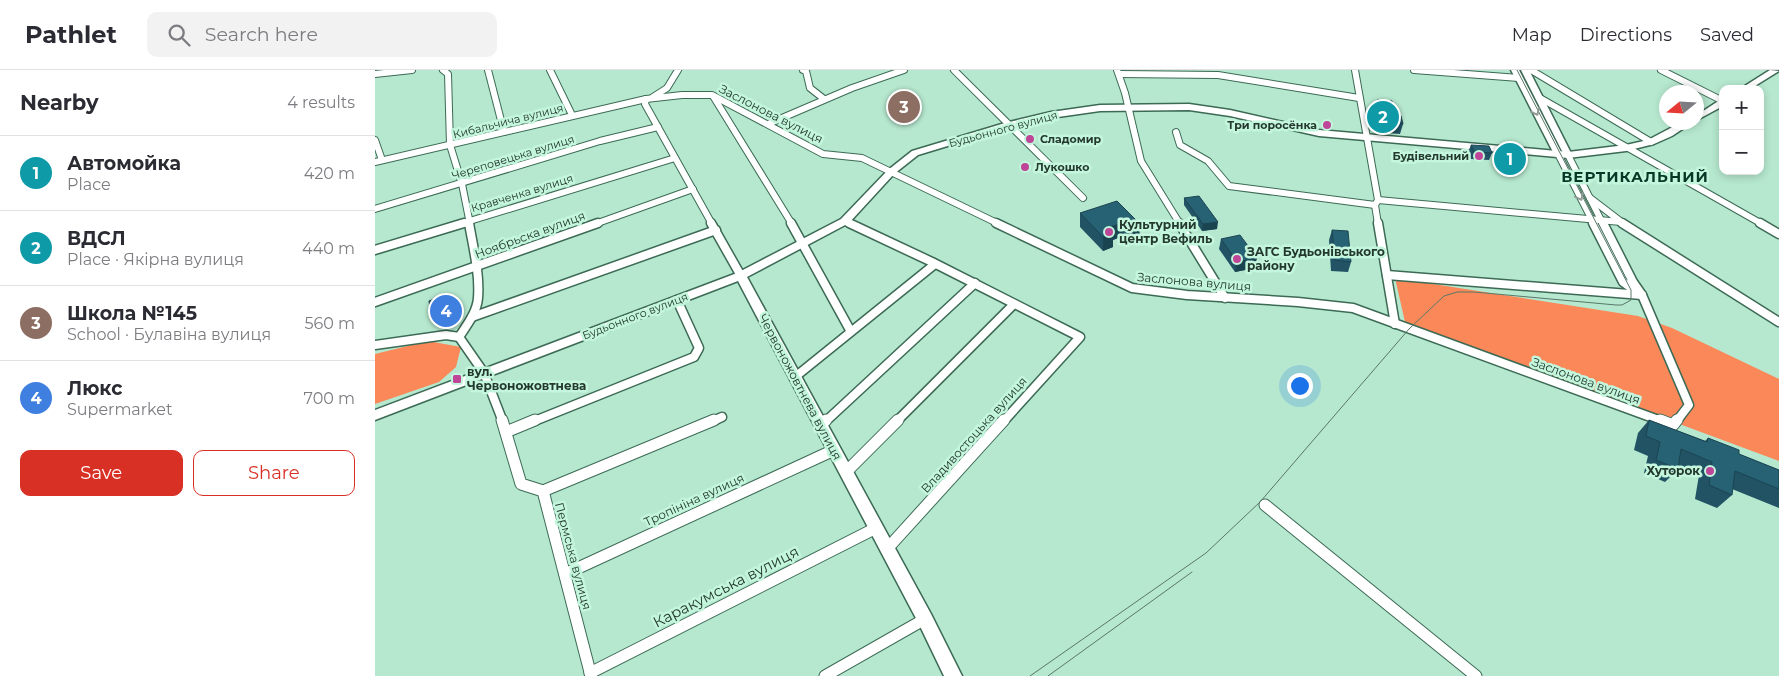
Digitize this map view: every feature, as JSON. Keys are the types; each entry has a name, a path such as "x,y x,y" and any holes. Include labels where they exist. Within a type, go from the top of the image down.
{"main road":[{"path":"1751,85 1776,70"},
{"path":"1704,114 1719,104"},
{"name":"Будьонного вулиця","path":"375,415 741,276 845,221 891,172 915,153 1008,125 1077,110 1129,107 1189,107 1230,113 1319,133 1568,155 1626,148 1651,142 1676,130"},
{"name":"Червоножовтнева вулиця","path":"741,276 925,619 953,676"}],"street":[{"path":"375,74 412,70"},
{"path":"375,345 446,335 459,337 471,317 478,299 476,266 469,220 450,145 448,74 443,70"},
{"path":"488,70 505,132"},
{"path":"550,70 572,115"},
{"path":"646,100 660,94 671,84 678,70"},
{"path":"803,70 806,72 810,88 824,99"},
{"path":"874,70 880,77"},
{"path":"768,124 824,99 880,77 904,70"},
{"path":"954,70 1083,198"},
{"path":"1346,70 1355,71 1395,324"},
{"path":"1414,70 1517,74 1623,282 1642,295"},
{"path":"1525,70 1588,196 1642,295"},
{"path":"1531,70 1651,142"},
{"path":"1661,70 1719,100"},
{"path":"1225,298 1141,161 1134,137 1129,107 1118,72 1218,75 1359,98"},
{"name":"Заслонова вулиця","path":"646,100 682,95 713,95 823,154 862,158 1132,288 1158,293 1313,302 1353,308 1673,425 1689,405 1642,295"},
{"path":"713,95 804,243 850,330"},
{"path":"1540,98 1626,148 1712,194 1779,234"},
{"name":"Кибальчича вулиця","path":"378,161 572,115 646,100"},
{"name":"Червоножовтнева вулиця","path":"646,100 645,104 741,276"},
{"name":"Череповецька вулиця","path":"375,209 600,141 658,127"},
{"path":"1176,132 1180,145 1199,153 1219,168 1229,186 1377,203 1590,218 1621,222"},
{"path":"375,140 378,161"},
{"name":"Кравченка вулиця","path":"375,250 675,158"},
{"name":"Ноябрьска вулиця","path":"375,302 693,189"},
{"path":"1588,196 1621,222 1779,322"},
{"path":"845,221 975,283 1080,337"},
{"path":"471,317 716,230"},
{"path":"795,377 850,330 935,264"},
{"path":"1387,275 1642,295"},
{"path":"821,425 975,283"},
{"path":"506,432 693,357 699,348 677,300"},
{"path":"846,472 1014,304"},
{"name":"Пермська вулиця","path":"459,337 484,373 506,432 521,484 543,491 591,674"},
{"name":"Владивостоцька вулиця","path":"887,549 1080,337"},
{"path":"543,491 722,417"},
{"name":"Тропініна вулиця","path":"565,574 834,450"},
{"path":"1265,505 1476,676"},
{"name":"Каракумська вулиця","path":"591,674 876,528"},
{"path":"825,676 925,619"}],"shaded area":[{"path":"1395,278 1638,316 1672,328 1779,379 1779,461 1405,322"},
{"path":"428,341 461,347 456,367 439,382 375,404 375,354"}],"building":[{"path":"1377,100 1392,101 1395,115 1401,116 1403,124 1377,122 1375,113 1380,114"},
{"path":"1471,145 1489,146 1492,153 1474,152"},
{"path":"1199,196 1218,222 1203,224 1184,198"},
{"path":"1117,201 1140,224 1130,228 1124,222 1108,228 1113,233 1103,237 1080,213"},
{"path":"1332,230 1348,231 1351,262 1335,260"},
{"path":"1240,235 1257,258 1237,262 1221,239"},
{"path":"449,294 451,307 431,314 429,301"},
{"path":"1649,420 1707,442 1708,438 1739,450 1739,454 1779,470 1779,489 1735,471 1732,495 1709,485 1712,462 1681,449 1678,469 1656,460 1660,442 1646,436"}],"tram line":[{"path":"1030,676 1206,553 1260,502 1409,329 1444,296 1457,292 1474,292 1616,305 1622,305 1631,300 1631,290 1517,70"},
{"path":"1048,676 1192,572"}],"place":[{"name":"Школа №145","path":"904,107"},
{"name":"ВДСЛ","path":"1383,117"},
{"name":"Три поросёнка","path":"1327,125"},
{"name":"Сладомир","path":"1030,139"},
{"name":"Будівельний","path":"1479,156"},
{"name":"Автомойка","path":"1510,159"},
{"name":"Лукошко","path":"1025,167"},
{"name":"Культурний центр Вефиль","path":"1109,232"},
{"name":"ЗАГС Будьонівського району","path":"1237,259"},
{"name":"Люкс","path":"446,311"},
{"name":"вул. Червоножовтнева","path":"457,379"},
{"name":"Хуторок","path":"1710,471"}],"district":[{"name":"ВЕРТИКАЛЬНИЙ","path":"1635,177"}]}
